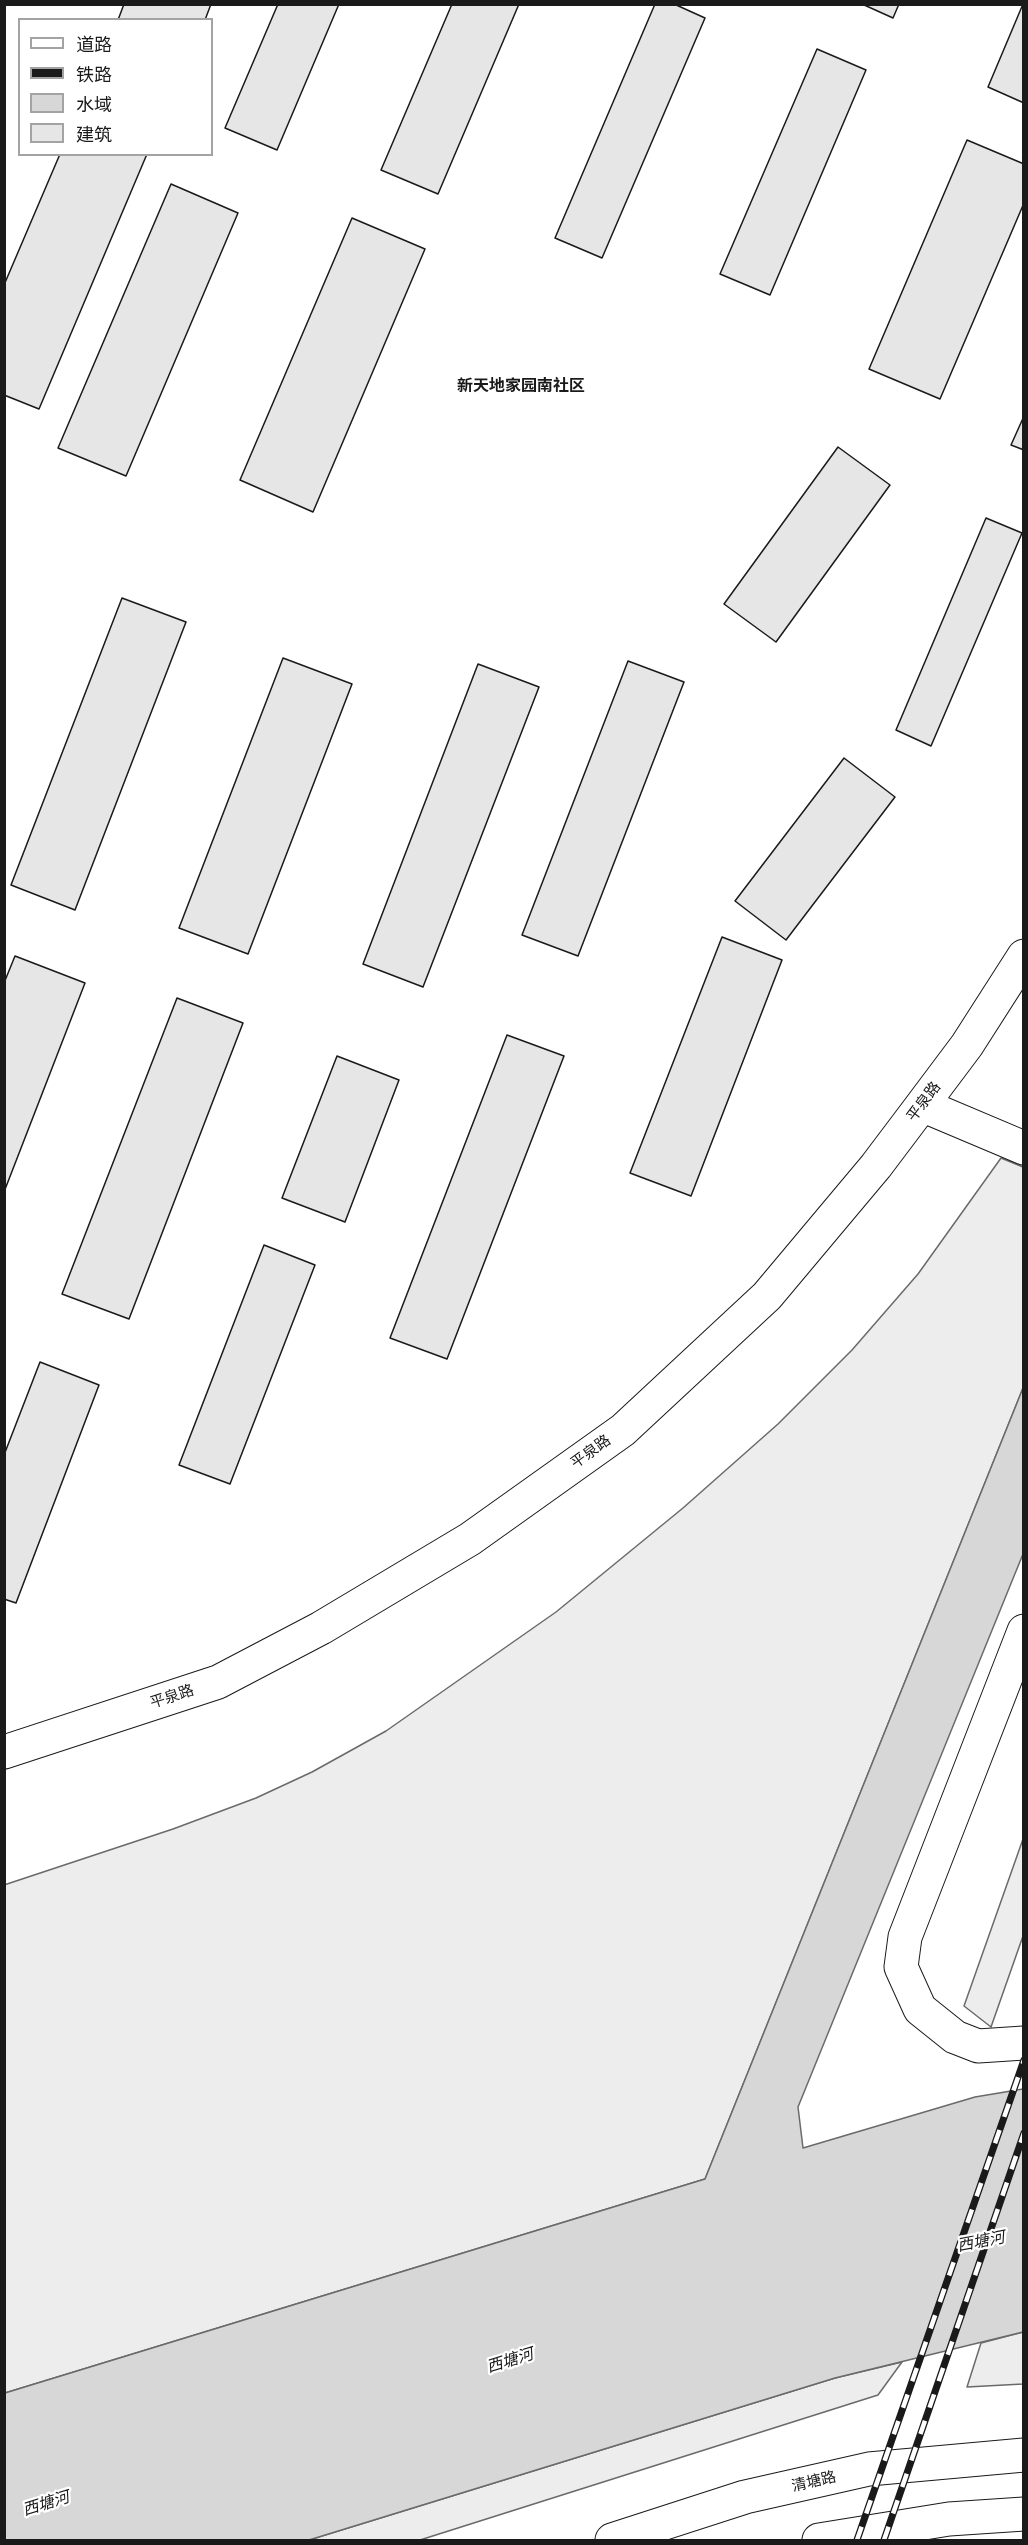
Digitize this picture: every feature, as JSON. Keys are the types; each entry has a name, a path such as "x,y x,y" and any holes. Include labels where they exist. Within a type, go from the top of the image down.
{"street":[{"name":"平泉路","path":"4,1752 218,1682 321,1628 479,1532 623,1430 767,1296 876,1166 922,1105 967,1045 1023,956"},
{"path":"922,1105 1023,1148"},
{"path":"1023,1631 905,1937 901,1967 920,2009 955,2037 978,2046 1023,2043"},
{"name":"清塘路","path":"612,2541 745,2498 869,2469 1023,2455"},
{"path":"819,2541 948,2519 1023,2514"}],"shaded area":[{"path":"1001,1158 1023,1167 1023,1388 705,2179 5,2393 4,1885 173,1829 256,1798 312,1772 386,1731 556,1612 683,1508 778,1424 852,1350 918,1274"},
{"path":"1023,1839 1023,1936 991,2027 964,2006"},
{"path":"1023,2332 1023,2384 967,2387 981,2343"},
{"path":"902,2362 878,2395 420,2540 309,2540 835,2378"}],"water":[{"name":"西塘河","path":"1023,1388 1023,1554 798,2107 803,2148 975,2097 1023,2089 1023,2332 835,2378 309,2540 5,2540 5,2393 705,2179"}],"building":[{"path":"124,4 211,4 206,18 119,18"},
{"path":"278,4 339,4 277,150 225,128"},
{"path":"452,4 519,4 438,194 381,170"},
{"path":"655,4 674,4 705,18 602,258 555,238"},
{"path":"862,4 899,4 893,18"},
{"path":"1024,4 1024,103 988,87"},
{"path":"817,49 866,70 770,295 720,274"},
{"path":"967,140 1024,164 1024,203 940,399 869,369"},
{"path":"59,156 146,156 39,409 4,395 4,285"},
{"path":"171,184 238,213 126,476 58,448"},
{"path":"352,218 425,249 313,512 240,480"},
{"path":"1024,416 1024,450 1011,445"},
{"path":"838,447 890,485 776,642 724,604"},
{"path":"986,518 1022,533 931,746 896,730"},
{"path":"122,598 186,622 75,910 11,885"},
{"path":"283,658 352,684 248,954 179,928"},
{"path":"628,661 684,682 578,956 522,935"},
{"path":"478,664 539,687 423,987 363,964"},
{"path":"844,758 895,797 786,940 735,901"},
{"path":"722,937 782,960 691,1196 630,1173"},
{"path":"15,956 85,983 4,1192 4,983"},
{"path":"177,998 243,1023 129,1319 62,1294"},
{"path":"507,1035 564,1056 447,1359 390,1338"},
{"path":"337,1056 399,1080 345,1222 282,1198"},
{"path":"264,1245 315,1265 230,1484 179,1465"},
{"path":"40,1362 99,1385 16,1603 4,1599 4,1455"}],"railway":[{"path":"857,2540 1024,2060"},
{"path":"884,2540 1024,2133"}],"district":[{"name":"新天地家园南社区","path":"521,386"}]}
